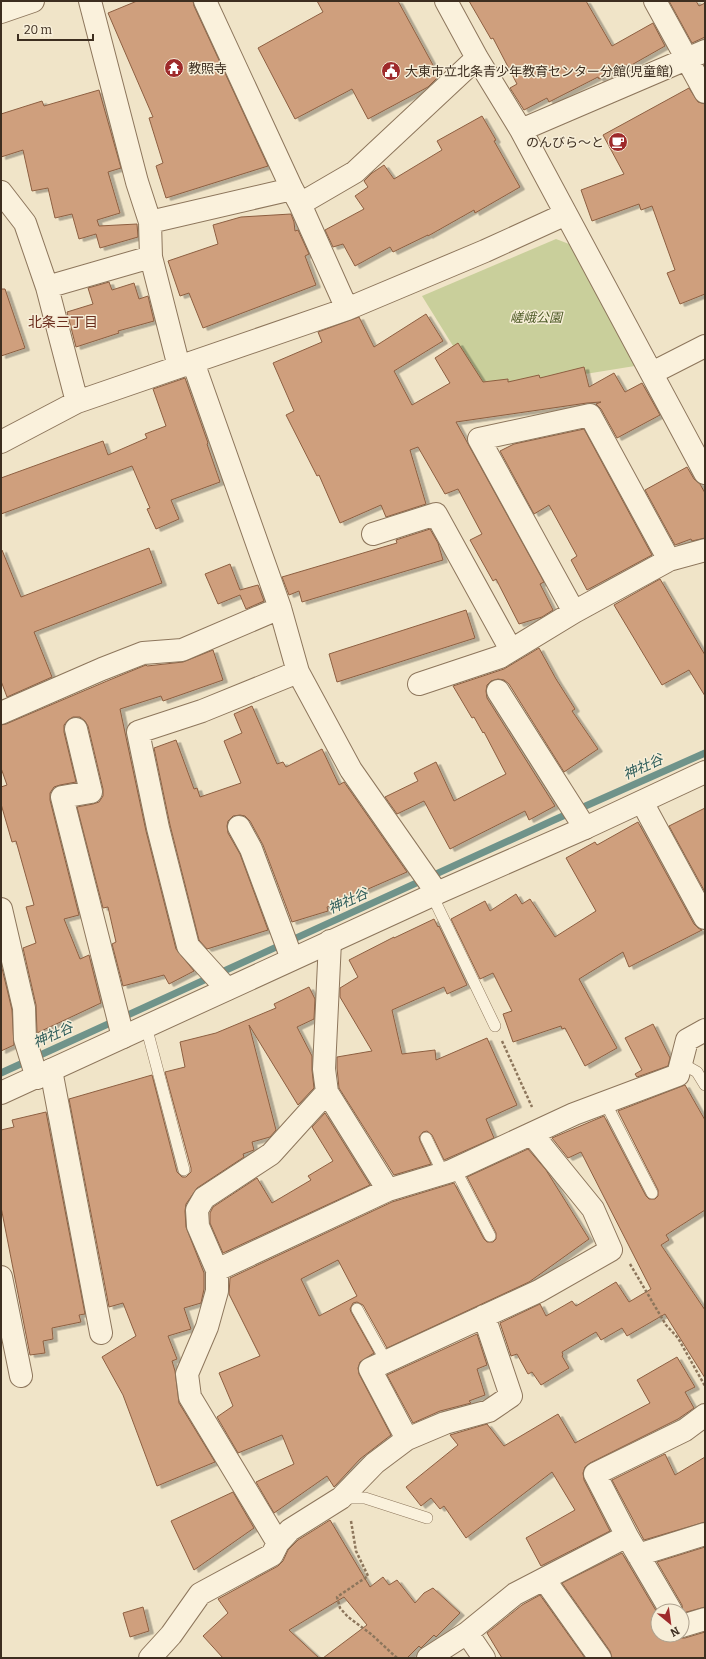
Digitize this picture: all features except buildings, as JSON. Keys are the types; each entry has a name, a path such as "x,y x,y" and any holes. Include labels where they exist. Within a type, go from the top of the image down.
{"street":[{"path":"1,12 33,1"},
{"path":"90,1 137,182 150,222 151,257 186,364 280,608 298,672 350,770 435,894"},
{"path":"205,1 347,309"},
{"path":"446,1 477,58 521,130 652,373 697,439 705,474"},
{"path":"656,1 696,55 705,92"},
{"path":"521,130 696,55"},
{"path":"150,222 296,197 355,172 477,58"},
{"path":"1,192 25,223 47,287 77,402"},
{"path":"1,442 77,402 347,309 485,251 566,214"},
{"path":"47,287 151,257"},
{"path":"652,373 705,346"},
{"path":"574,612 479,440 590,415 668,560"},
{"path":"373,534 436,514 511,650"},
{"path":"419,684 500,657 574,612 668,560 705,550"},
{"path":"1,713 102,669 143,653 182,650 280,608"},
{"path":"226,989 188,946 158,828 138,732 202,711 298,672"},
{"path":"498,691 585,828"},
{"path":"76,729 91,792 62,797 123,1037"},
{"path":"1,1093 292,960 330,941 585,828 705,772"},
{"path":"642,802 705,918"},
{"path":"240,827 251,850 292,960"},
{"path":"1,909 24,1008 25,1039 44,1074 101,1333"},
{"path":"330,941 324,1069 327,1092 388,1190"},
{"path":"217,1270 388,1190 449,1171 574,1114 678,1075 687,1040 705,1030"},
{"path":"278,1544 190,1397 187,1374 207,1328 217,1291 217,1270 198,1226 196,1210 204,1198 271,1154 327,1092"},
{"path":"407,1439 370,1369 539,1291 611,1250 593,1209 537,1131"},
{"path":"1,1277 21,1376"},
{"path":"150,1658 171,1635 200,1594 272,1555 278,1544 290,1530 345,1498 375,1463 407,1439 445,1424 489,1411 511,1396 484,1316"},
{"path":"666,1603 627,1536 595,1474 685,1430 705,1415"},
{"path":"638,1555 705,1534"},
{"path":"428,1658 467,1633 515,1594 627,1536"},
{"path":"544,1579 600,1658"},
{"path":"690,1624 705,1619"},
{"path":"467,1633 484,1658"}],"lane":[{"path":"435,894 495,1026"},
{"path":"146,1026 184,1170"},
{"path":"681,1063 697,1072 705,1085"},
{"path":"605,1102 652,1192"},
{"path":"426,1138 449,1171 490,1236"},
{"path":"358,1309 386,1361"},
{"path":"345,1498 365,1498 427,1518"}],"path":[{"path":"495,1026 537,1131"},
{"path":"611,1250 621,1248 666,1325 678,1338 705,1386"},
{"path":"345,1498 356,1551 368,1576 337,1597 340,1608 348,1617 371,1634 397,1658"}],"green space":[{"name":"嵯峨公園","path":"556,239 569,244 641,365 481,391 422,296"}],"waterway":[{"name":"神社谷","path":"1,1073 554,820 705,753"}],"place":[{"name":"教照寺","path":"174,68"},
{"name":"大東市立北条青少年教育センター分館(児童館)","path":"391,71"},
{"name":"のんびら～と","path":"618,142"}],"district":[{"name":"北条三丁目","path":"63,322"}]}
